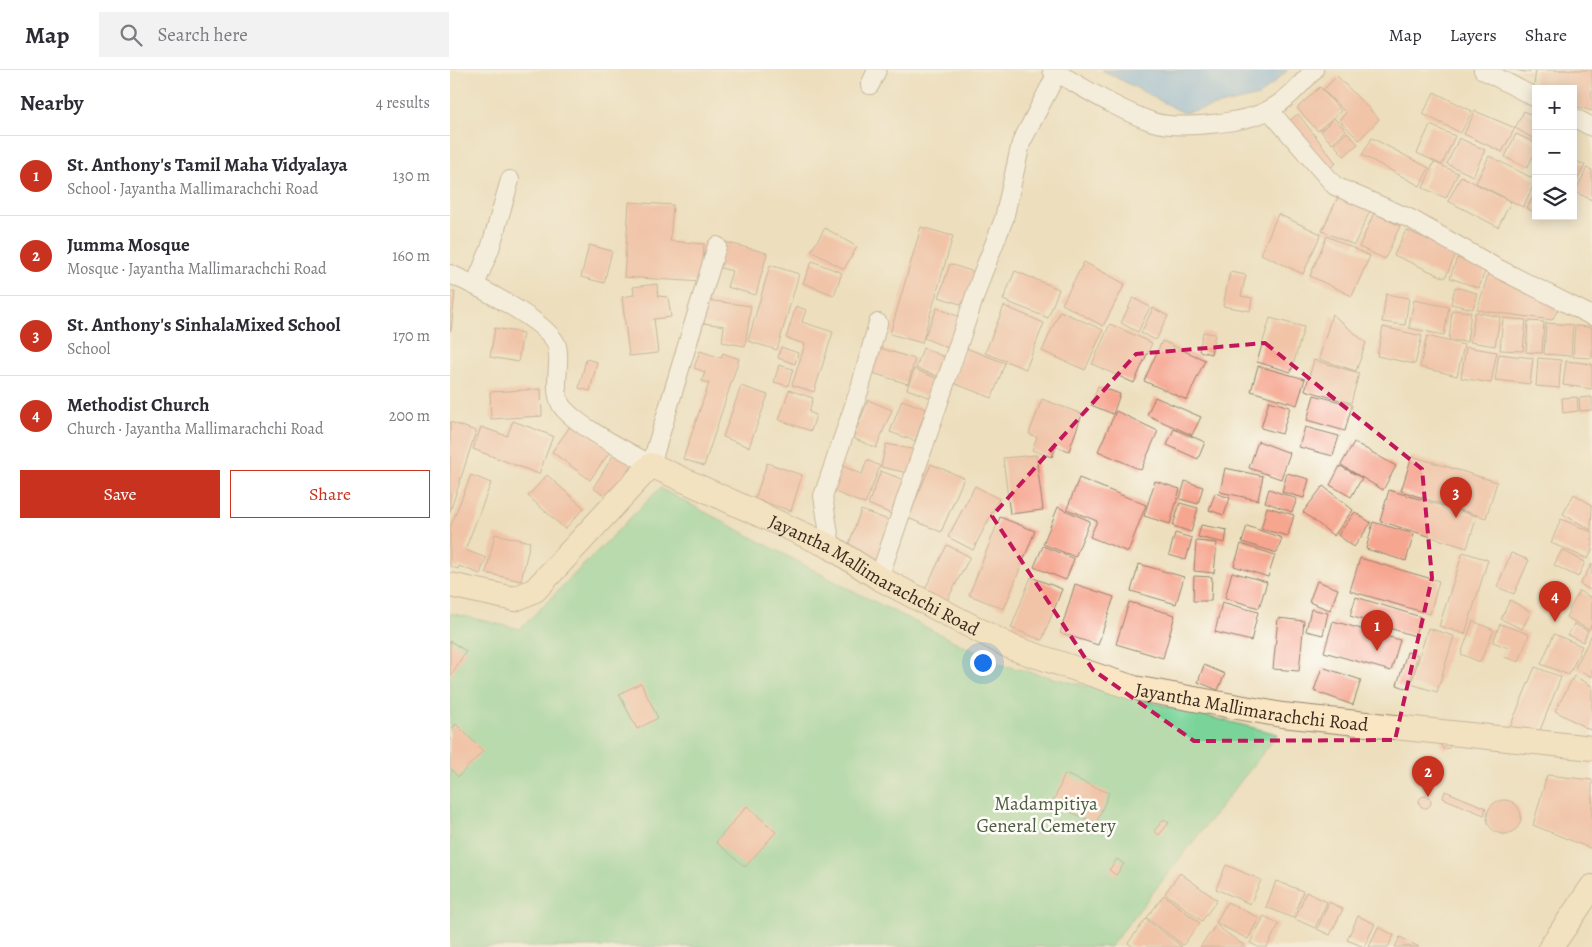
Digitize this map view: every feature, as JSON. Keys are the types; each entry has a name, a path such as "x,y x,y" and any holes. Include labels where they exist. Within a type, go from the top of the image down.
{"street":[{"path":"879,578 982,275 1004,219 1021,143 1054,72 1090,92 1154,122 1187,127 1216,124 1269,110 1293,92 1314,70"},
{"path":"1483,70 1532,96"},
{"path":"1269,110 1335,186 1410,219 1495,267 1592,316"},
{"path":"1577,120 1592,127"},
{"path":"475,285 490,249 510,180"},
{"path":"450,585 515,600 526,596 535,590 651,465 717,246"},
{"path":"450,274 475,285 514,308 550,334 556,345 558,398 564,409 602,437 651,465"},
{"path":"831,547 823,496 852,413 878,323"},
{"name":"Jayantha Mallimarachchi Road","path":"651,465 831,547 879,578 1012,648 1134,688 1282,715 1591,745"},
{"path":"1551,947 1592,888"}],"highlighted area":[{"path":"1265,343 1422,469 1432,578 1395,740 1194,741 1093,670 992,516 1136,354"}],"green space":[{"name":"Madampitiya General Cemetery","path":"660,488 851,590 1002,665 1278,734 1110,947 450,947 450,613 520,629"}],"water":[{"path":"1102,70 1288,70 1259,96 1184,113"}],"building":[{"path":"1516,70 1530,70 1529,73"},
{"path":"1536,70 1592,70 1592,111 1577,106 1577,85 1534,85"},
{"path":"1337,76 1379,119 1359,140 1339,120 1346,113 1323,90"},
{"path":"1320,87 1341,111 1318,131 1297,108"},
{"path":"1434,92 1472,111 1461,133 1423,114"},
{"path":"1475,111 1515,128 1502,152 1464,134"},
{"path":"1524,111 1532,116 1532,138 1515,128"},
{"path":"1298,114 1336,163 1324,173 1286,123"},
{"path":"1334,118 1346,130 1332,144 1321,131"},
{"path":"1430,125 1455,136 1442,165 1417,153"},
{"path":"1347,132 1358,144 1344,156 1334,144"},
{"path":"1516,134 1532,141 1532,158 1527,168 1505,157"},
{"path":"1372,138 1429,168 1420,186 1362,155"},
{"path":"1459,138 1485,150 1473,176 1447,164"},
{"path":"1489,156 1532,178 1532,188 1523,207 1476,183"},
{"path":"1434,162 1458,173 1446,198 1423,188"},
{"path":"1577,162 1585,165 1577,181"},
{"path":"1587,168 1592,170 1592,200 1577,193 1577,188"},
{"path":"1461,176 1511,202 1498,227 1448,201"},
{"path":"1338,197 1370,211 1354,245 1322,231"},
{"path":"1532,199 1532,211 1527,208"},
{"path":"629,202 673,205 670,241 704,244 702,282 624,277"},
{"path":"1374,213 1400,226 1385,259 1359,247"},
{"path":"1278,214 1321,234 1303,274 1261,254"},
{"path":"921,227 953,236 922,343 890,334"},
{"path":"825,228 857,247 844,269 811,251"},
{"path":"1406,230 1457,252 1445,278 1394,255"},
{"path":"1327,236 1370,256 1352,296 1310,276"},
{"path":"725,242 767,253 756,295 727,287 732,271 718,267"},
{"path":"589,245 612,251 604,283 581,277"},
{"path":"1457,258 1486,268 1479,288 1450,278"},
{"path":"812,261 842,273 834,295 803,283"},
{"path":"1084,262 1125,284 1103,326 1062,304"},
{"path":"950,264 977,273 966,306 939,297"},
{"path":"770,265 799,274 777,350 748,341"},
{"path":"1015,271 1059,289 1048,318 1003,300"},
{"path":"1489,271 1561,304 1552,320 1477,310"},
{"path":"1230,272 1246,275 1241,296 1252,298 1250,311 1223,306"},
{"path":"657,284 658,296 668,297 671,317 654,319 658,353 629,356 622,297 634,295 633,287"},
{"path":"1455,287 1477,293 1473,309 1451,304"},
{"path":"450,292 455,292 451,331 450,331"},
{"path":"1386,294 1409,298 1405,325 1382,322"},
{"path":"1133,298 1150,307 1138,332 1121,323"},
{"path":"706,300 751,306 745,346 722,342 724,326 703,323"},
{"path":"1414,300 1449,307 1444,335 1409,328"},
{"path":"796,306 806,310 802,322 833,332 814,392 792,385 805,344 786,338"},
{"path":"1004,306 1044,323 1026,369 985,353"},
{"path":"937,308 960,317 948,348 924,338"},
{"path":"1153,308 1168,316 1156,340 1141,333"},
{"path":"1452,310 1471,312 1467,342 1449,340"},
{"path":"1060,311 1103,330 1085,370 1042,351"},
{"path":"1475,312 1500,317 1495,346 1470,342"},
{"path":"1332,314 1366,343 1356,371 1319,359"},
{"path":"1270,318 1304,327 1291,372 1257,362"},
{"path":"1503,318 1526,320 1523,351 1500,350"},
{"path":"1528,321 1544,322 1542,353 1526,352"},
{"path":"1546,323 1573,325 1571,356 1544,354"},
{"path":"1110,324 1152,343 1134,383 1092,364"},
{"path":"1575,326 1592,327 1592,358 1573,357"},
{"path":"1383,327 1422,336 1415,364 1377,356"},
{"path":"495,328 523,333 518,362 490,357"},
{"path":"1203,332 1215,334 1211,354 1199,351"},
{"path":"1427,336 1464,345 1457,376 1420,367"},
{"path":"1162,341 1205,360 1187,400 1144,381"},
{"path":"874,346 915,359 908,384 866,371"},
{"path":"781,347 798,353 795,364 778,358"},
{"path":"1466,347 1497,352 1491,383 1461,378"},
{"path":"923,348 947,358 939,377 916,368"},
{"path":"966,348 1005,363 992,398 953,383"},
{"path":"700,351 721,358 723,353 739,359 704,466 683,459 709,383 702,381 705,372 694,368"},
{"path":"1499,354 1533,358 1530,384 1495,380"},
{"path":"1538,358 1561,360 1559,388 1536,386"},
{"path":"586,359 597,362 590,391 579,388"},
{"path":"1314,360 1359,373 1351,403 1305,390"},
{"path":"1566,361 1592,364 1592,389 1563,385"},
{"path":"779,365 793,369 788,386 774,382"},
{"path":"1258,366 1305,379 1297,405 1251,391"},
{"path":"914,369 938,379 931,398 907,389"},
{"path":"741,386 768,395 749,447 723,437"},
{"path":"1098,386 1120,394 1113,414 1091,405"},
{"path":"541,389 542,416 491,419 490,392"},
{"path":"789,390 813,398 809,412 816,415 811,431 779,420"},
{"path":"1314,395 1352,405 1345,431 1307,420"},
{"path":"1155,397 1201,417 1192,435 1147,415"},
{"path":"1577,397 1578,411 1563,413 1562,398"},
{"path":"1592,397 1592,410 1580,411 1579,398"},
{"path":"1042,399 1082,414 1069,451 1056,446 1052,457 1032,450 1037,437 1029,434"},
{"path":"868,400 892,410 876,448 853,438"},
{"path":"902,400 926,409 915,441 890,432"},
{"path":"1269,401 1290,407 1282,434 1261,428"},
{"path":"1116,411 1158,431 1141,470 1098,451"},
{"path":"513,421 553,436 539,474 473,449 481,427 507,436"},
{"path":"450,422 476,431 450,512"},
{"path":"573,422 611,450 590,480 552,452"},
{"path":"1305,427 1339,436 1333,456 1299,447"},
{"path":"1174,429 1205,442 1198,459 1167,445"},
{"path":"1258,441 1290,453 1281,479 1249,468"},
{"path":"1354,442 1396,466 1383,490 1341,465"},
{"path":"886,444 916,450 912,474 881,467"},
{"path":"616,451 633,462 610,499 593,488"},
{"path":"1036,455 1043,510 1010,514 1003,458"},
{"path":"1412,456 1497,482 1486,518 1401,491"},
{"path":"867,460 880,466 865,504 830,490 840,465 862,474"},
{"path":"767,463 802,475 791,511 755,499"},
{"path":"931,464 964,478 941,532 908,518"},
{"path":"1340,466 1362,478 1351,497 1330,485"},
{"path":"1225,468 1263,476 1258,500 1220,492"},
{"path":"881,471 907,481 894,515 868,504"},
{"path":"1287,473 1309,479 1304,498 1282,492"},
{"path":"471,475 491,483 465,550 486,558 480,574 459,566 458,569 450,566 450,528"},
{"path":"547,475 584,508 565,529 528,496"},
{"path":"1079,478 1146,505 1128,552 1090,537 1097,521 1067,509"},
{"path":"1155,481 1180,489 1170,524 1144,516"},
{"path":"1185,481 1203,487 1198,504 1180,499"},
{"path":"975,486 999,499 973,550 948,537"},
{"path":"1323,486 1353,510 1334,536 1303,512"},
{"path":"1269,489 1297,499 1292,512 1265,502"},
{"path":"1389,490 1477,516 1467,548 1380,521"},
{"path":"1215,493 1230,498 1224,515 1209,510"},
{"path":"1574,494 1592,505 1591,530 1563,514"},
{"path":"1180,503 1198,508 1191,532 1173,526"},
{"path":"1058,507 1090,521 1075,557 1043,544"},
{"path":"1267,507 1294,515 1288,536 1261,529"},
{"path":"861,510 894,522 879,564 846,552"},
{"path":"1355,512 1371,523 1354,547 1338,535"},
{"path":"1000,517 1035,531 1004,609 969,595"},
{"path":"1561,519 1592,532 1592,550 1588,559 1551,543"},
{"path":"1373,522 1414,534 1406,561 1366,549"},
{"path":"1201,525 1227,530 1225,543 1198,537"},
{"path":"1247,526 1282,538 1277,553 1242,542"},
{"path":"1175,533 1192,538 1186,560 1169,555"},
{"path":"495,534 530,542 521,581 486,573"},
{"path":"1196,541 1217,543 1214,573 1194,571"},
{"path":"1241,544 1275,555 1268,577 1234,566"},
{"path":"947,545 970,557 944,606 922,595"},
{"path":"1043,546 1074,559 1066,580 1034,567"},
{"path":"1562,550 1585,562 1578,577 1554,565"},
{"path":"1463,552 1488,560 1465,634 1439,626"},
{"path":"1511,553 1529,560 1514,594 1497,587"},
{"path":"1360,558 1439,581 1430,614 1350,591"},
{"path":"1139,564 1184,577 1176,604 1131,591"},
{"path":"1592,564 1592,591 1580,584"},
{"path":"1232,572 1267,582 1259,608 1225,598"},
{"path":"1194,576 1212,577 1211,601 1193,601"},
{"path":"1031,577 1062,589 1042,640 1011,628"},
{"path":"1317,581 1338,589 1330,610 1309,602"},
{"path":"1075,584 1114,597 1098,645 1060,633"},
{"path":"1579,591 1592,598 1592,623 1589,630 1566,617"},
{"path":"1356,597 1421,617 1415,636 1350,616"},
{"path":"1510,600 1531,612 1522,629 1501,619"},
{"path":"1129,602 1175,615 1163,658 1116,644"},
{"path":"1222,602 1258,612 1251,641 1215,632"},
{"path":"1311,609 1328,613 1323,635 1306,631"},
{"path":"1278,618 1304,621 1299,671 1273,669"},
{"path":"1333,621 1400,640 1391,671 1324,652"},
{"path":"1473,621 1494,630 1480,662 1461,654"},
{"path":"1500,624 1529,634 1519,662 1504,657 1508,648 1493,642"},
{"path":"1574,624 1588,631 1583,642 1568,635"},
{"path":"1428,628 1454,636 1437,692 1411,684"},
{"path":"1554,634 1582,646 1569,675 1541,664"},
{"path":"1592,634 1592,677 1575,668"},
{"path":"450,641 466,651 450,677"},
{"path":"1407,652 1418,655 1408,689 1397,685"},
{"path":"1204,665 1225,674 1218,690 1198,682"},
{"path":"1322,667 1361,680 1353,705 1314,691"},
{"path":"1535,667 1561,677 1537,738 1510,727"},
{"path":"1574,676 1592,686 1592,726 1590,730 1555,711"},
{"path":"641,683 658,718 637,729 619,694"},
{"path":"456,724 483,751 458,777 450,768 450,730"},
{"path":"1442,739 1452,743 1449,748 1443,749 1440,744"},
{"path":"1430,762 1436,770 1433,779 1423,781 1416,773 1420,763"},
{"path":"1065,774 1109,793 1096,823 1052,804"},
{"path":"1547,775 1592,780 1592,849 1533,825"},
{"path":"1445,791 1486,808 1484,815 1443,798"},
{"path":"1425,796 1431,802 1425,808 1419,802"},
{"path":"1504,800 1511,801 1516,805 1520,810 1520,824 1516,829 1511,833 1504,834 1497,833 1492,829 1488,824 1487,817 1488,810 1492,805 1497,801"},
{"path":"747,806 776,832 745,867 716,842"},
{"path":"1164,819 1169,823 1159,835 1154,831"},
{"path":"1117,859 1124,864 1116,875 1109,870"},
{"path":"1226,865 1261,880 1250,904 1216,889"},
{"path":"1180,873 1217,900 1202,921 1165,893"},
{"path":"1276,881 1303,891 1293,918 1266,907"},
{"path":"1306,892 1327,902 1315,928 1295,919"},
{"path":"1164,895 1200,923 1183,945 1147,918"},
{"path":"1227,902 1259,918 1248,939 1216,923"},
{"path":"1329,902 1343,909 1330,935 1317,929"},
{"path":"1264,916 1279,924 1267,947 1258,947 1250,943"},
{"path":"1358,916 1375,924 1364,947 1347,940"},
{"path":"1146,919 1182,947 1133,947 1128,943"},
{"path":"1216,925 1246,947 1200,947"},
{"path":"1378,927 1394,935 1388,947 1369,947"},
{"path":"1400,937 1419,947 1395,947"}],"place":[{"name":"St. Anthony's SinhalaMixed School","path":"1456,518"},
{"name":"Methodist Church","path":"1555,622"},
{"name":"St. Anthony's Tamil Maha Vidyalaya","path":"1377,651"},
{"name":"Jumma Mosque","path":"1428,797"}]}
